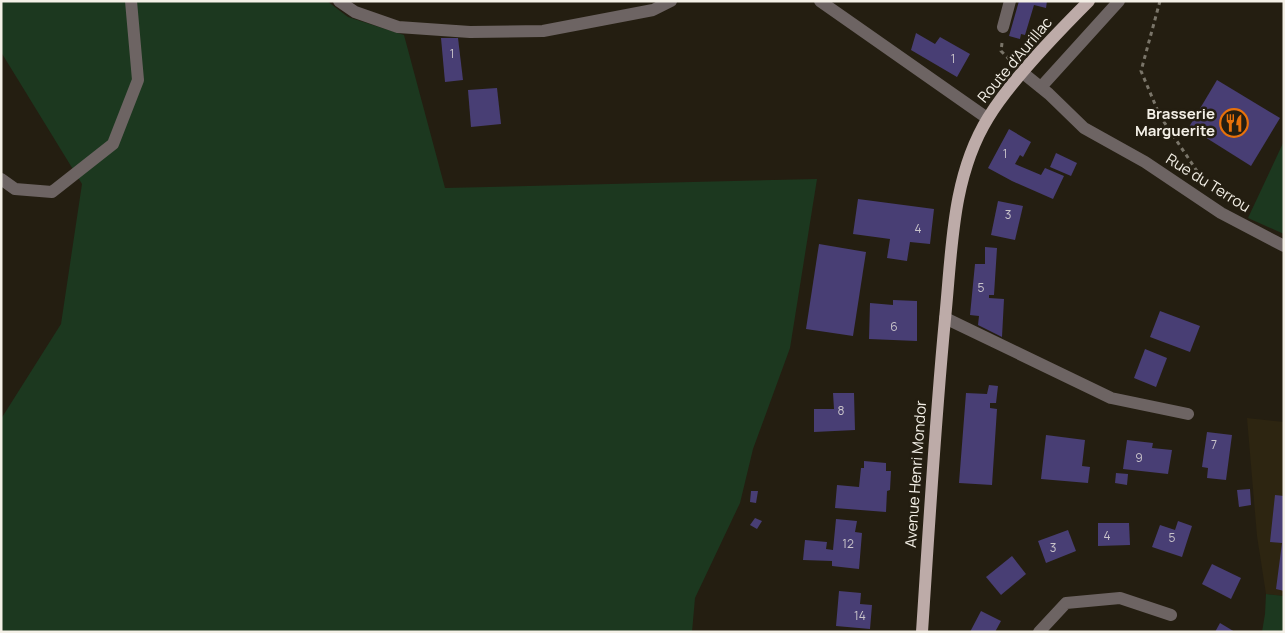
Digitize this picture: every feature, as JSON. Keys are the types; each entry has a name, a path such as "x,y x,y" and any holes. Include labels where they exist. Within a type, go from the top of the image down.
{"main road":[{"name":"Route d'Aurillac","path":"987,118 1023,73 1089,1"},
{"name":"Avenue Henri Mondor","path":"922,632 937,390 952,233 966,168 987,118"}],"street":[{"path":"1,178 15,189 52,192 113,144 138,80 131,1"},
{"path":"339,1 355,12 398,27 470,32 543,31 653,10 671,1"},
{"path":"820,1 987,118"},
{"path":"1003,27 1010,1"},
{"path":"1041,87 1119,1"},
{"name":"Rue du Terrou","path":"1023,73 1041,87 1084,128 1145,162 1221,213 1284,246"},
{"path":"945,318 1111,398 1188,414"},
{"path":"1039,632 1066,603 1120,598 1171,615"}],"path":[{"path":"1160,1 1141,71 1160,116 1208,187"},
{"path":"1003,27 1001,51 1023,73"}],"shaded area":[{"path":"1247,418 1284,422 1284,596 1266,594 1257,536"}],"green space":[{"path":"1,1 327,1 348,17 404,35 445,188 817,179 790,348 753,449 740,503 695,598 692,632 1,632 1,419 61,324 82,184 1,52"},
{"path":"1284,141 1284,234 1248,218"},
{"path":"1266,594 1284,596 1284,632 1262,632"}],"building":[{"path":"1019,1 1047,1 1046,8 1034,5 1025,35 1021,34 1020,39 1009,36"},
{"path":"916,33 935,44 940,37 970,54 957,77 911,50"},
{"path":"441,38 458,38 463,80 445,82"},
{"name":"Brasserie Marguerite","path":"1217,80 1280,118 1251,166 1189,127"},
{"path":"497,88 501,124 471,127 468,90"},
{"path":"1009,129 1031,142 1023,157 1020,155 1015,164 1041,175 1045,168 1064,176 1053,199 988,168"},
{"path":"1056,153 1077,163 1071,176 1050,167"},
{"path":"858,199 934,209 930,244 910,242 907,261 887,258 890,239 853,234"},
{"path":"998,201 1023,206 1015,240 991,235"},
{"path":"819,244 866,252 853,336 806,329"},
{"path":"985,247 997,248 994,295 989,295 989,298 1004,299 1002,337 978,325 979,316 970,315 975,264 985,264"},
{"path":"893,300 917,301 917,341 869,339 870,303 893,305"},
{"path":"1160,311 1200,326 1190,352 1150,337"},
{"path":"1145,349 1167,358 1156,387 1134,378"},
{"path":"989,385 998,386 996,403 990,403 990,408 997,409 992,485 959,483 966,393 987,394"},
{"path":"833,393 854,393 855,430 814,432 814,409 834,409"},
{"path":"1207,432 1232,435 1226,480 1207,478 1208,468 1202,467"},
{"path":"1046,435 1085,440 1082,466 1090,467 1088,483 1041,479"},
{"path":"1127,440 1153,443 1152,448 1172,450 1168,474 1123,469"},
{"path":"864,461 886,463 886,471 891,471 890,490 887,491 886,512 835,508 837,485 859,487 861,468 864,468"},
{"path":"1116,473 1128,474 1127,485 1115,483"},
{"path":"1250,489 1251,505 1239,507 1237,490"},
{"path":"751,491 758,491 756,503 750,502"},
{"path":"1275,495 1284,496 1284,591 1276,589 1282,543 1270,542"},
{"path":"755,518 762,521 757,529 750,525"},
{"path":"836,519 857,521 855,532 862,533 859,569 832,566 832,561 803,560 805,540 827,542 826,549 833,550"},
{"path":"1178,521 1192,526 1182,557 1152,547 1160,525 1175,530"},
{"path":"1098,523 1129,523 1130,545 1098,546"},
{"path":"1068,530 1076,551 1046,563 1038,541"},
{"path":"1012,556 1026,574 1001,595 986,577"},
{"path":"1212,564 1241,578 1231,599 1202,584"},
{"path":"839,591 861,593 860,604 872,605 870,629 836,626"},
{"path":"981,611 1001,621 995,632 970,632"},
{"path":"1220,623 1235,632 1215,632"}],"place":[{"name":"Brasserie Marguerite","path":"1234,123"}]}
